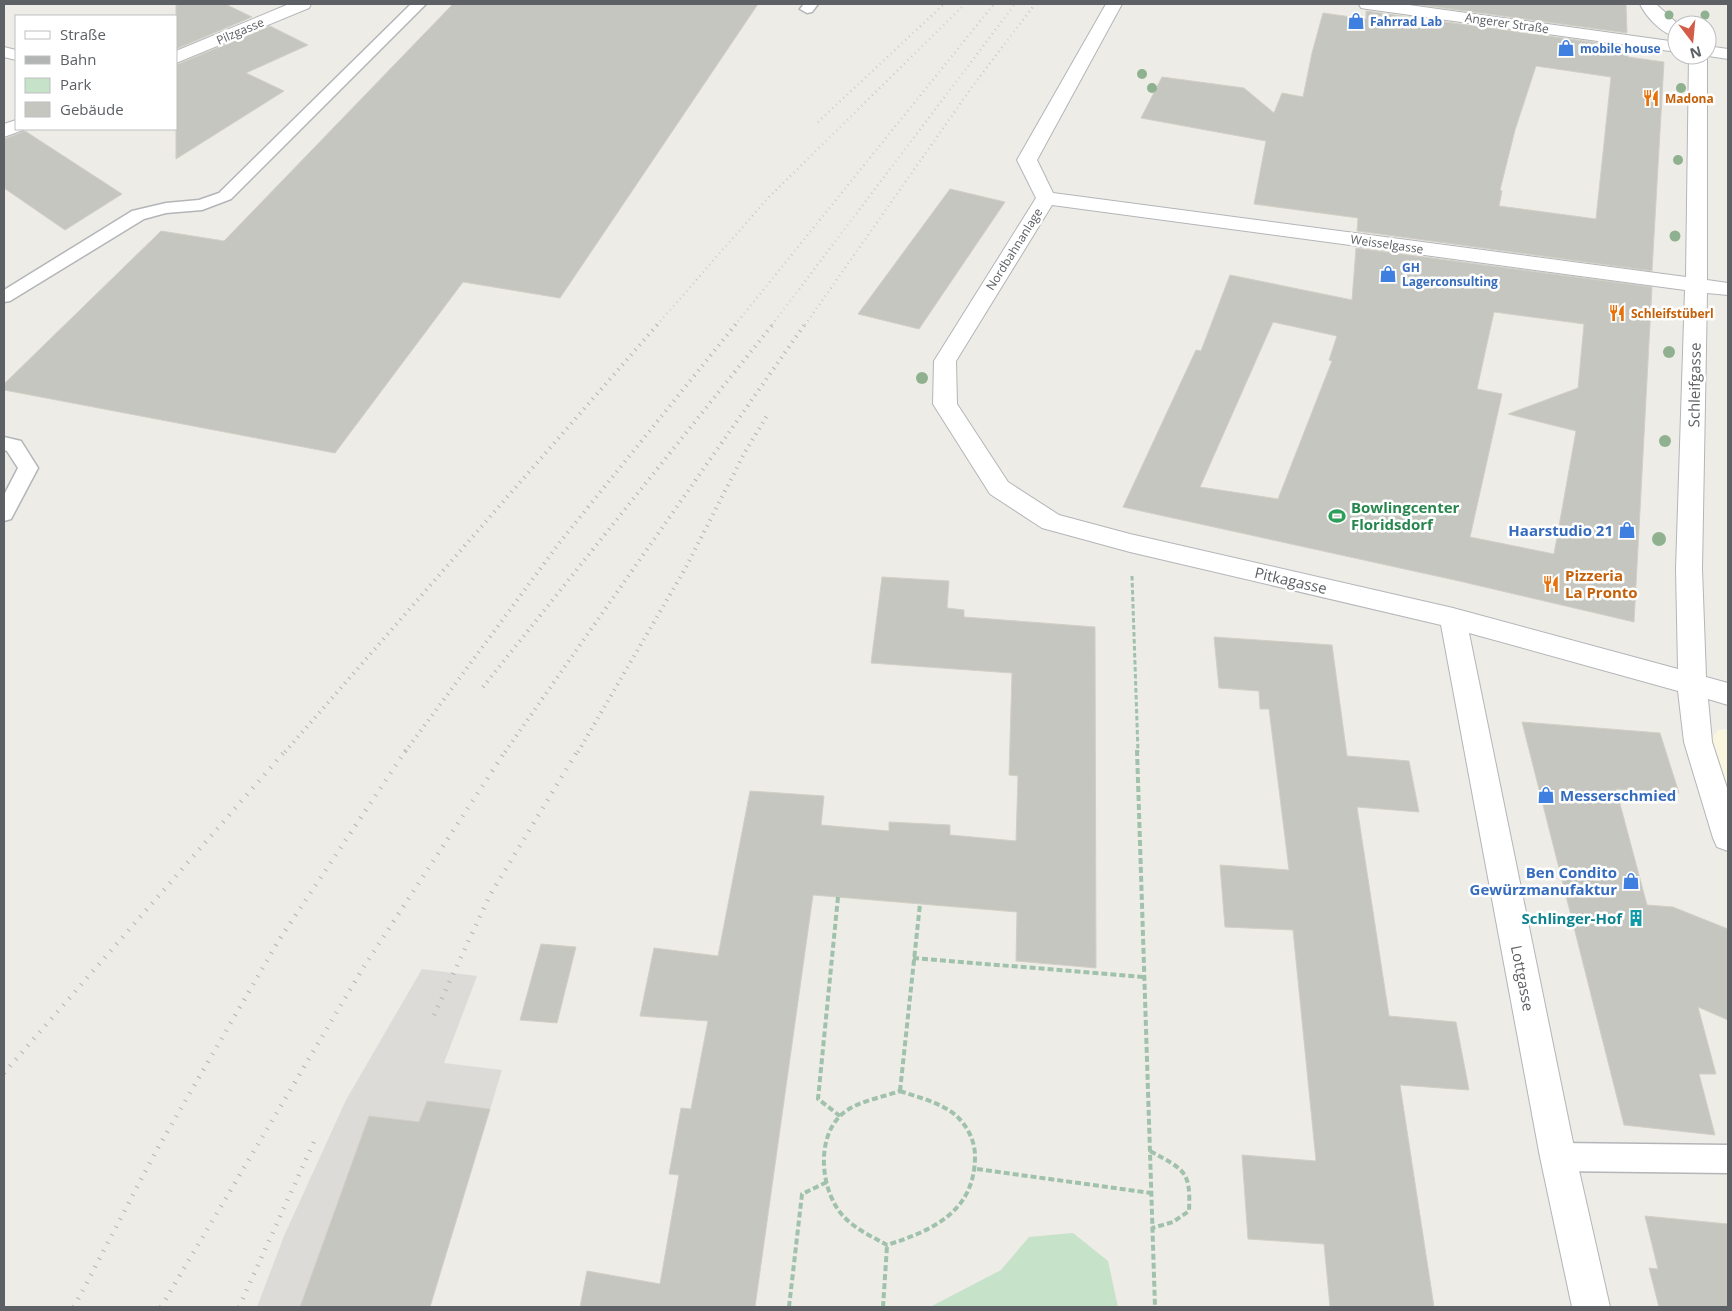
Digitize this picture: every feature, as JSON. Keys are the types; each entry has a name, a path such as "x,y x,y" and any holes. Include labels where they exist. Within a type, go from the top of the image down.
{"street":[{"name":"Pilzgasse","path":"178,57 303,4"},
{"name":"Nordbahnanlage","path":"945,360 1046,198 1027,160 1114,4"},
{"name":"Angerer Straße","path":"1367,4 1667,46"},
{"path":"1648,4 1653,12 1667,24"},
{"name":"Schleifgasse","path":"1698,65 1696,284 1689,570 1692,686 1698,742 1728,838"},
{"name":"Weisselgasse","path":"1046,198 1728,289"},
{"name":"Pitkagasse","path":"945,360 945,404 999,488 1051,522 1130,543 1454,618 1692,686 1728,694"},
{"name":"Lottgasse","path":"1454,618 1558,1157 1591,1307"}],"lane":[{"path":"4,297 138,215 166,208 202,205 225,196 419,4"},
{"path":"4,443 14,446 28,468 4,514"},
{"path":"1558,1157 1728,1159"}],"path":[{"path":"1130,543 1155,1307"},
{"path":"838,897 818,1099 840,1116"},
{"path":"900,1092 920,904"},
{"path":"913,958 1144,976"},
{"path":"900,1092 936,1104 951,1112 966,1126 974,1148 976,1169 971,1190 956,1210 914,1238 887,1246 844,1217 831,1196 824,1160 828,1134 840,1116 860,1103 900,1092"},
{"path":"1150,1151 1181,1168 1190,1186 1189,1211 1174,1222 1152,1228"},
{"path":"976,1169 1151,1193"},
{"path":"789,1307 802,1194 827,1182"},
{"path":"883,1307 887,1246"}],"shaded area":[{"path":"1718,730 1728,730 1728,788 1712,738"},
{"path":"422,969 477,976 444,1063 502,1070 430,1307 257,1307 284,1236 346,1100"}],"green space":[{"path":"1073,1233 1108,1261 1118,1307 930,1307 1001,1270 1029,1237"}],"building":[{"path":"176,4 225,4 252,17 178,48 178,15 176,15"},
{"path":"453,4 758,4 560,298 463,282 335,453 4,390 4,384 161,231 224,241"},
{"path":"1414,4 1626,4 1627,33"},
{"path":"1366,11 1628,47 1628,57 1664,62 1652,271 1357,231 1358,218 1254,204 1266,141 1141,118 1162,77 1244,88 1274,113 1282,93 1303,97 1323,13 1366,19","holes":["1536,66 1611,77 1596,219 1499,206 1502,191 1500,190 1515,130"]},
{"path":"270,26 308,45 246,73 284,91 176,159 178,64"},
{"path":"25,131 122,194 65,230 4,188 4,139"},
{"path":"950,189 1005,202 919,329 858,314"},
{"path":"1356,248 1652,287 1634,622 1459,581 1123,507 1196,350 1201,351 1230,275 1352,300","holes":["1494,312 1584,324 1578,388 1508,414 1576,431 1554,554 1470,537 1502,394 1477,389","1273,322 1337,336 1329,360 1332,361 1278,499 1200,487"]},
{"path":"882,577 949,581 947,608 964,610 964,617 1095,627 1096,968 1016,961 1017,912 813,895 755,1307 580,1307 587,1271 660,1284 679,1175 669,1174 681,1108 691,1109 708,1021 640,1016 654,948 718,956 750,791 824,796 821,825 889,831 889,822 950,825 950,835 1016,841 1018,776 1009,775 1012,673 871,663"},
{"path":"1214,637 1332,645 1347,756 1409,761 1419,812 1357,807 1389,1016 1456,1022 1469,1090 1400,1085 1434,1307 1330,1307 1324,1244 1248,1239 1242,1155 1316,1161 1293,930 1225,927 1220,865 1289,870 1269,709 1260,709 1259,691 1219,688"},
{"name":"Schlinger-Hof","path":"1522,722 1660,733 1679,793 1616,789 1647,905 1673,907 1728,929 1728,1020 1698,1007 1716,1074 1699,1074 1715,1135 1624,1125"},
{"path":"541,944 576,947 557,1023 520,1020"},
{"path":"427,1101 490,1109 430,1307 300,1307 369,1116 419,1122"},
{"path":"1645,1216 1728,1224 1728,1307 1659,1307 1649,1268 1658,1269"}],"railway":[{"path":"818,122 944,4"},
{"path":"657,325 768,198 965,4"},
{"path":"735,325 994,4"},
{"path":"772,325 1015,4"},
{"path":"805,325 972,87 1035,4"},
{"path":"285,752 658,324"},
{"path":"405,752 560,542 736,324"},
{"path":"483,687 773,324"},
{"path":"505,752 805,324"},
{"path":"578,752 685,569 745,452 768,414"},
{"path":"4,1073 286,750"},
{"path":"74,1307 155,1153 279,940 406,750"},
{"path":"161,1307 363,968 506,750"},
{"path":"434,1015 490,895 578,750"},
{"path":"239,1307 317,1135"}],"place":[{"name":"Fahrrad Lab","path":"1356,21"},
{"name":"mobile house","path":"1566,48"},
{"name":"Madona","path":"1651,98"},
{"name":"GH Lagerconsulting","path":"1388,274"},
{"name":"Schleifstüberl","path":"1617,313"},
{"name":"Bowlingcenter Floridsdorf","path":"1337,516"},
{"name":"Haarstudio 21","path":"1627,530"},
{"name":"Pizzeria La Pronto","path":"1551,584"},
{"name":"Messerschmied","path":"1546,795"},
{"name":"Ben Condito Gewürzmanufaktur","path":"1631,881"},
{"name":"Schlinger-Hof","path":"1636,918"}]}
